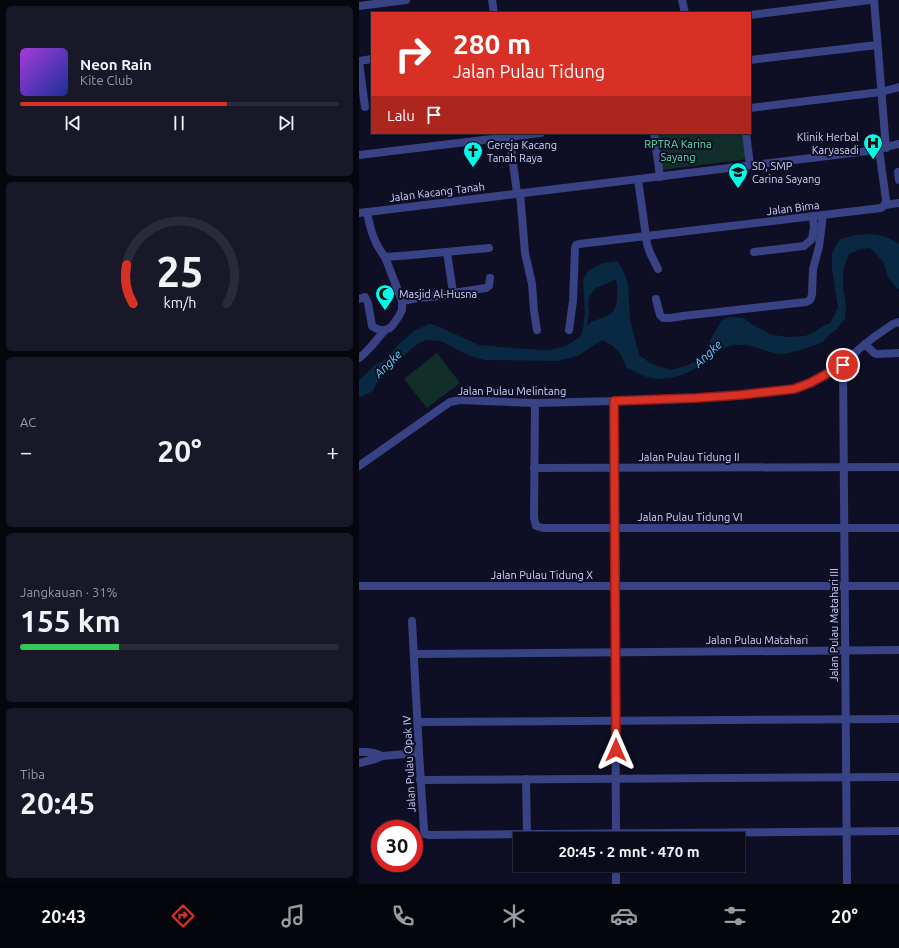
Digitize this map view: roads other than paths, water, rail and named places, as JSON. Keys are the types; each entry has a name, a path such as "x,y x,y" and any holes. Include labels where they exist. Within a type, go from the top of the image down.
{"street":[{"path":"359,6 406,0"},
{"path":"492,0 494,12"},
{"path":"683,0 685,12"},
{"path":"751,15 870,0"},
{"path":"874,0 881,92 885,205"},
{"path":"751,60 877,45"},
{"path":"365,107 359,61 371,59"},
{"path":"751,108 881,92 899,87"},
{"path":"359,155 526,134"},
{"path":"654,134 659,177"},
{"path":"746,134 750,165"},
{"path":"510,135 525,253 532,284 534,317 537,330"},
{"name":"Jalan Kacang Tanah","path":"363,213 868,151 899,144"},
{"path":"638,179 646,236 650,253 659,269"},
{"name":"Jalan Bima","path":"569,330 573,301 576,245 881,208 885,205 899,203"},
{"path":"359,358 366,353 376,339 385,330 392,326 402,310 401,301 385,257 373,238 363,213"},
{"path":"656,299 660,315 663,318 806,302 812,295 813,269 819,247 823,215"},
{"path":"754,252 805,246 812,239 814,227 813,216"},
{"path":"385,257 489,248"},
{"path":"447,252 453,293"},
{"path":"401,301 441,296 488,287 490,278"},
{"path":"359,299 365,297 367,299 372,326 385,330"},
{"name":"Jalan Pulau Melintang","path":"359,466 449,402 460,400 535,403 696,398 794,389 810,383 843,365 859,348 880,332 899,322"},
{"path":"865,344 877,354 899,353"},
{"name":"Jalan Pulau Matahari III","path":"843,365 847,884"},
{"path":"614,401 616,832"},
{"path":"534,468 535,403"},
{"name":"Jalan Pulau Tidung II","path":"534,468 899,467"},
{"name":"Jalan Pulau Tidung VI","path":"534,468 534,518 536,526 543,528 899,528"},
{"name":"Jalan Pulau Tidung X","path":"359,586 899,586"},
{"name":"Jalan Pulau Opak IV","path":"412,621 420,780 425,834 513,834"},
{"name":"Jalan Pulau Matahari","path":"414,654 899,650"},
{"path":"417,722 899,719"},
{"path":"359,752 374,753 382,756"},
{"path":"359,763 367,762 382,756 419,753"},
{"path":"420,780 899,777"},
{"path":"526,779 527,832"},
{"name":"Jalan Pulau Opak IV","path":"745,834 899,832"},
{"path":"616,872 616,884"}],"water":[{"name":"Angke","path":"856,235 878,235 899,244 899,290 888,278 884,263 870,248 858,250 849,254 843,272 843,288 846,305 845,319 824,341 804,349 780,354 747,345 730,346 719,351 691,371 669,378 654,379 627,368 618,351 603,340 578,356 557,361 485,360 470,356 441,341 427,340 417,344 398,361 376,384 373,391 359,398 359,380 375,365 386,359 400,343 414,331 429,324 435,325 479,345 548,350 566,346 580,337 583,329 585,314 583,279 589,270 603,263 617,261 622,268 628,283 630,320 639,355 650,363 671,370 695,362 706,352 708,344 722,320 730,317 744,318 753,325 770,334 786,337 805,336 830,323 838,308 832,268 832,253 840,239","holes":["615,279 617,294 615,309 608,316 587,325 589,297 596,288"]}],"place":[{"name":"Klinik Herbal Karyasadi","path":"873,160"},
{"name":"Gereja Kacang Tanah Raya","path":"473,168"},
{"name":"SD, SMP Carina Sayang","path":"738,189"},
{"name":"Masjid Al-Husna","path":"385,311"}],"park label":[{"name":"RPTRA Karina Sayang","path":"678,150"}]}
